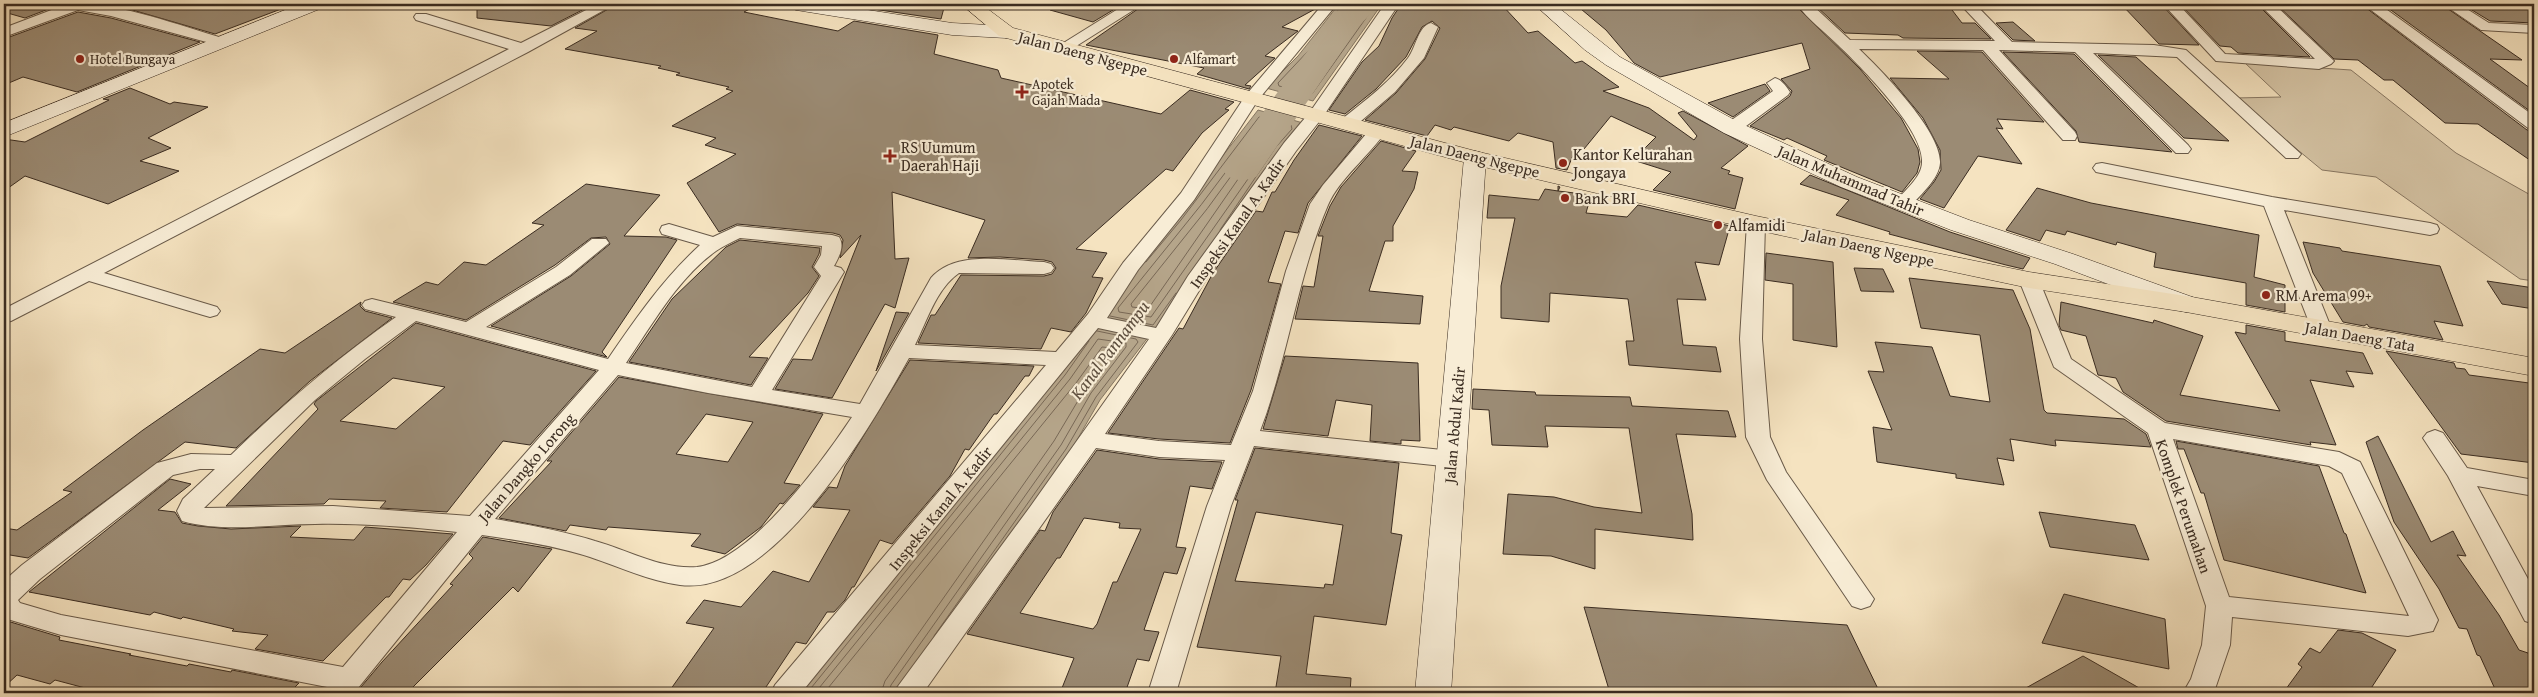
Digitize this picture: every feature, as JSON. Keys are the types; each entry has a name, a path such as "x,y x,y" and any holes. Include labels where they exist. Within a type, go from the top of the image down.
{"main road":[{"path":"4,131 316,4"},
{"name":"Jalan Daeng Ngeppe","path":"796,4 952,29 1006,32 1475,158 1756,223 2029,280 2186,304"},
{"path":"970,4 1006,32"},
{"name":"Jalan Muhammad Tahir","path":"1543,4 1592,46 1613,60 1732,128 1849,182 2186,304"},
{"name":"Jalan Abdul Kadir","path":"1433,693 1475,158"},
{"name":"Jalan Daeng Tata","path":"2186,304 2534,367"}],"street":[{"path":"112,12 136,4"},
{"path":"4,317 608,4"},
{"path":"1065,47 1136,4"},
{"name":"Inspeksi Kanal A. Kadir","path":"785,693 1093,321 1130,267 1188,196 1257,99 1330,4"},
{"name":"Inspeksi Kanal A. Kadir","path":"908,693 1089,440 1162,335 1195,280 1226,240 1392,4"},
{"path":"1804,4 1818,21 1847,44 1912,120 1928,148 1931,160 1928,171 1904,203"},
{"path":"1967,4 2008,46"},
{"path":"2170,4 2221,58 2319,64 2326,62 2266,4"},
{"path":"2370,4 2534,124"},
{"path":"2450,4 2486,27 2534,29"},
{"path":"4,33 72,5 112,12 221,42"},
{"path":"422,17 523,49"},
{"path":"1348,123 1389,88 1416,58 1431,27"},
{"path":"1847,44 1986,45 2154,50 2181,54 2292,154"},
{"path":"1986,45 2069,136"},
{"path":"2078,48 2182,149"},
{"path":"1732,128 1782,92 1775,83"},
{"path":"1162,693 1220,506 1264,391 1296,271 1320,204 1328,189 1378,131"},
{"path":"2102,168 2272,202 2430,229"},
{"path":"2272,202 2322,330"},
{"path":"1756,223 1751,339 1758,437 1775,474 1861,598"},
{"path":"669,230 715,244"},
{"name":"Jalan Dangko Lorong","path":"344,686 476,525 613,367 674,279 715,244 730,234 740,231 825,240 833,244 831,255 824,267 827,272 834,272 758,395"},
{"path":"467,330 563,271 599,243"},
{"path":"414,314 357,354 307,395 192,505 189,511 191,515 334,515 476,525 594,549 670,574 706,575 726,568 744,557 771,534 811,491 868,412 941,278 951,269 1044,268"},
{"path":"88,274 210,311"},
{"name":"Komplek Perumahan","path":"2029,280 2062,362 2158,429 2219,606 2216,645 2204,684 2197,693"},
{"path":"372,305 414,314 467,330 613,367 679,382 868,412"},
{"path":"1093,321 1162,335"},
{"path":"902,351 1061,359"},
{"path":"2158,429 2329,458 2345,463 2352,468 2425,620 2419,626 2408,626 2219,606"},
{"path":"2435,438 2526,587 2534,614"},
{"path":"1089,440 1159,449 1242,445 1452,459"},
{"path":"236,463 190,462 175,464 165,469 31,572 11,590 4,600 11,610 61,625 344,686"},
{"path":"2459,475 2534,488"}],"shaded area":[{"path":"2245,63 2351,70 2456,153 2534,197 2534,281 2520,279 2376,177 2322,170 2235,98 2281,97"}],"water":[{"path":"1339,4 1382,4 1313,101 1266,88 1298,56"},
{"path":"1258,110 1303,123 1155,331 1097,319"},
{"path":"1093,325 1149,336 1100,400 1070,452 899,693 800,693"}],"building":[{"path":"4,4 59,5 25,18 4,12"},
{"path":"143,4 288,4 289,6 215,34 129,9"},
{"path":"477,4 594,4 551,26 477,18"},
{"name":"RS Uumum Daerah Haji","path":"617,4 759,4 744,12 838,31 854,21 938,35 934,54 998,70 1001,78 1161,114 1190,90 1234,102 1225,109 1229,110 1202,133 1173,171 1166,169 1076,249 1107,253 1092,277 1103,278 1086,313 1071,332 1051,328 1041,349 918,343 931,315 935,315 961,275 1044,276 1052,274 1056,268 1052,262 1044,260 1000,257 968,258 985,220 892,192 895,259 909,258 895,308 885,304 832,398 775,389 793,359 812,360 861,235 840,258 843,240 840,235 833,233 737,224 719,232 687,183 736,154 705,145 716,138 672,126 733,91 726,89 729,87 676,75 680,73 658,68 661,66 565,49 597,31 575,28"},
{"path":"881,4 945,4 941,19 873,9"},
{"path":"1051,4 1123,4 1093,22 1050,10"},
{"path":"1145,4 1321,4 1282,27 1298,31 1265,56 1275,58 1245,85 1251,86 1249,89 1197,74 1204,68 1086,45"},
{"path":"1403,4 1501,4 1528,33 1538,31 1575,63 1582,61 1619,87 1603,91 1649,108 1694,140 1697,136 1678,113 1683,111 1748,146 1721,168 1730,171 1728,174 1743,178 1735,209 1653,190 1671,172 1633,160 1656,137 1611,116 1584,149 1576,148 1567,170 1556,168 1553,142 1518,133 1509,141 1454,127 1451,130 1435,125 1427,136 1365,120 1396,93 1425,59 1440,28 1432,21 1422,27 1406,57 1376,89 1345,114 1329,110 1362,62 1379,46 1398,9 1404,9"},
{"path":"1575,4 1796,6 1860,69 1901,118 1918,149 1920,162 1917,173 1902,192 1824,160 1827,156 1787,138 1784,140 1750,126 1790,96 1792,91 1781,79 1810,69 1802,43 1660,77 1634,63 1606,30"},
{"path":"2121,4 2161,4 2199,45 2159,44"},
{"path":"2180,4 2257,4 2310,57 2238,53 2231,47 2220,46"},
{"path":"2276,4 2361,4 2527,130 2534,131 2534,163 2478,124 2445,123 2393,80 2384,80 2358,60 2334,59"},
{"path":"2428,4 2441,4 2522,60 2490,59 2534,91 2534,114 2384,5 2428,7"},
{"path":"2462,4 2522,4 2534,11 2534,23 2490,21"},
{"path":"1863,5 1865,9 1949,6 1962,23 1975,23 1991,39 1903,38 1898,35 1845,33 1816,6"},
{"name":"Hotel Bungaya","path":"78,12 111,18 200,42 77,92 23,77 4,85 4,39"},
{"path":"2013,22 2035,41 2013,40 1996,23"},
{"path":"1917,51 1982,52 2044,122 1997,119 2003,129 1996,128 2022,164 1978,156 1944,208 1920,199 1941,170 1940,150 1923,118 1890,78 1949,79"},
{"path":"2003,52 2074,54 2172,152 2079,142 2076,131"},
{"path":"2098,55 2136,57 2229,141 2184,138"},
{"path":"1765,84 1770,91 1733,117 1708,103"},
{"path":"130,88 170,104 174,102 208,107 148,138 171,148 140,161 179,171 108,204 25,176 4,191 4,139 25,142 109,100 103,99"},
{"path":"1319,125 1362,136 1308,203 1298,233 1285,231 1268,282 1281,284 1251,390 1230,443 1159,439 1108,433 1179,328 1183,329 1213,273 1256,211 1263,212 1272,192 1275,192 1294,160"},
{"path":"1381,141 1416,151 1402,171 1418,172 1414,189 1393,226 1393,241 1385,241 1369,291 1423,296 1420,324 1295,319 1303,286 1314,287 1323,236 1318,236 1330,206 1341,187"},
{"path":"1810,175 1950,232 2030,258 2023,269 1889,234 1890,232 1836,215 1849,200 1800,184"},
{"path":"586,184 660,195 624,236 666,237 677,240 602,352 607,357 491,326 571,276 610,244 606,237 591,238 555,265 466,320 393,302 426,282 438,285 464,262 486,265 544,225 532,223"},
{"path":"2037,188 2091,203 2259,235 2254,277 2285,285 2285,312 2246,305 2246,283 2154,267 2156,253 2117,242 2116,245 2067,231 2065,235 2046,230 2040,241 2006,230"},
{"path":"1545,189 1591,195 1586,213 1627,217 1638,205 1730,226 1719,265 1695,262 1706,300 1677,299 1683,345 1716,347 1721,372 1629,365 1626,341 1634,341 1628,299 1550,293 1549,322 1501,318 1501,286 1515,218 1487,218 1489,195 1539,200"},
{"path":"740,240 820,248 812,267 819,276 808,293 749,357 768,358 751,385 629,362 672,299 726,247"},
{"path":"2303,242 2340,248 2342,251 2440,266 2463,326 2434,321 2443,340 2369,327 2367,324 2364,326 2343,322 2313,273"},
{"path":"1766,253 1833,262 1837,347 1793,340 1793,284 1765,280"},
{"path":"1854,268 1883,269 1894,292 1861,291"},
{"path":"1909,278 2013,290 2030,329 2044,410 2047,413 2124,419 2146,434 2151,447 2055,440 2056,446 2010,439 2014,461 1997,458 2004,485 1956,478 1956,474 1877,462 1873,427 1892,430 1868,371 1884,372 1875,342 1932,347 1950,396 1990,402 1980,335 1921,328"},
{"path":"2487,281 2534,288 2534,309 2502,304"},
{"path":"361,302 360,306 365,311 392,318 310,381 236,448 185,442 28,558 4,554 4,528 17,530 72,492 63,490 143,430 260,349 285,353"},
{"path":"2061,302 2153,323 2154,320 2203,336 2180,395 2280,411 2235,332 2246,334 2246,325 2285,332 2285,341 2363,353 2373,374 2346,371 2354,387 2310,380 2336,445 2310,442 2311,445 2166,421 2123,392 2116,378 2098,375 2086,336 2061,330 2059,325"},
{"path":"896,312 909,313 876,371"},
{"path":"416,323 596,371 530,445 503,441 447,512 380,508 386,501 329,499 324,504 226,506 318,409 314,404","holes":["393,378 445,387 396,429 340,421"]},
{"path":"2386,351 2454,363 2456,368 2465,369 2469,375 2529,383 2534,390 2534,463 2461,454"},
{"path":"1285,356 1418,363 1420,441 1401,440 1401,444 1370,441 1372,405 1336,400 1328,436 1263,429"},
{"path":"910,360 1034,366 1029,376 1025,376 997,414 994,414 969,450 965,449 950,476 892,544 880,540 845,600 834,612 827,612 806,644 796,642 762,693 668,693 714,628 686,623 704,600 741,607 773,571 809,582 850,510 813,507 829,487 837,488 845,466"},
{"path":"619,377 823,414 784,483 800,485 783,504 780,503 761,527 725,554 691,546 701,534 608,527 606,530 570,525 566,531 499,518 552,461 547,461","holes":["706,414 753,422 728,462 676,454"]},
{"path":"1473,389 1535,392 1536,395 1630,397 1632,406 1728,411 1736,437 1676,434 1692,514 1693,540 1595,529 1595,569 1551,556 1503,554 1508,494 1554,497 1594,507 1642,513 1629,428 1545,426 1548,447 1492,445 1489,410 1472,409"},
{"path":"2378,436 2431,542 2453,531 2466,556 2457,555 2499,615 2519,650 2528,653 2534,667 2534,693 2516,693 2495,689 2480,656 2477,655 2467,629 2459,628 2439,589 2394,522 2366,442"},
{"path":"2176,441 2319,466 2346,534 2366,593 2224,560 2204,493 2201,493 2184,449 2178,449"},
{"path":"1255,448 1399,463 1391,533 1402,535 1386,625 1314,616 1306,674 1351,678 1350,693 1275,693 1281,656 1197,647 1238,500 1235,500","holes":["1256,512 1343,525 1333,585 1325,584 1324,588 1235,581"]},
{"path":"1097,450 1159,459 1222,462 1212,489 1190,486 1176,547 1186,548 1177,574 1164,572 1144,630 1159,632 1149,661 1137,659 1125,693 1060,693 1074,658 967,634 1040,530 1045,531 1053,512","holes":["1084,518 1120,523 1119,528 1141,529 1117,582 1113,582 1097,624 1093,629 1020,613 1057,558 1060,558"]},
{"path":"170,479 191,484 158,510 175,512 182,523 231,529 301,526 290,537 354,540 365,527 453,534 426,565 410,580 403,579 389,597 386,597 323,661 255,649 268,635 232,631 234,629 183,617 181,619 154,612 150,615 29,592"},
{"path":"2039,512 2135,525 2149,560 2050,547"},
{"path":"483,537 552,549 518,592 513,587 407,693 356,693 453,585 450,584 473,558 469,554"},
{"path":"2064,594 2165,619 2169,669 2042,643"},
{"path":"1584,607 1847,625 1880,693 1610,693"},
{"path":"4,620 60,637 59,640 131,654 129,655 187,666 189,664 231,672 232,670 299,683 289,693 104,693 55,680 50,684 17,675 4,687"},
{"path":"2338,630 2362,633 2396,650 2368,693 2283,693 2302,667 2298,664 2310,648 2320,653"},
{"path":"2083,656 2148,693 2017,693"}],"waterway":[{"name":"Kanal Pannampu","path":"1242,169 1346,20 1364,4"}],"place":[{"name":"Hotel Bungaya","path":"80,59"},
{"name":"Alfamart","path":"1174,59"},
{"name":"Apotek Gajah Mada","path":"1022,92"},
{"name":"RS Uumum Daerah Haji","path":"890,156"},
{"name":"Kantor Kelurahan Jongaya","path":"1563,163"},
{"name":"Bank BRI","path":"1565,198"},
{"name":"Alfamidi","path":"1718,225"},
{"name":"RM Arema 99+","path":"2266,295"}]}
